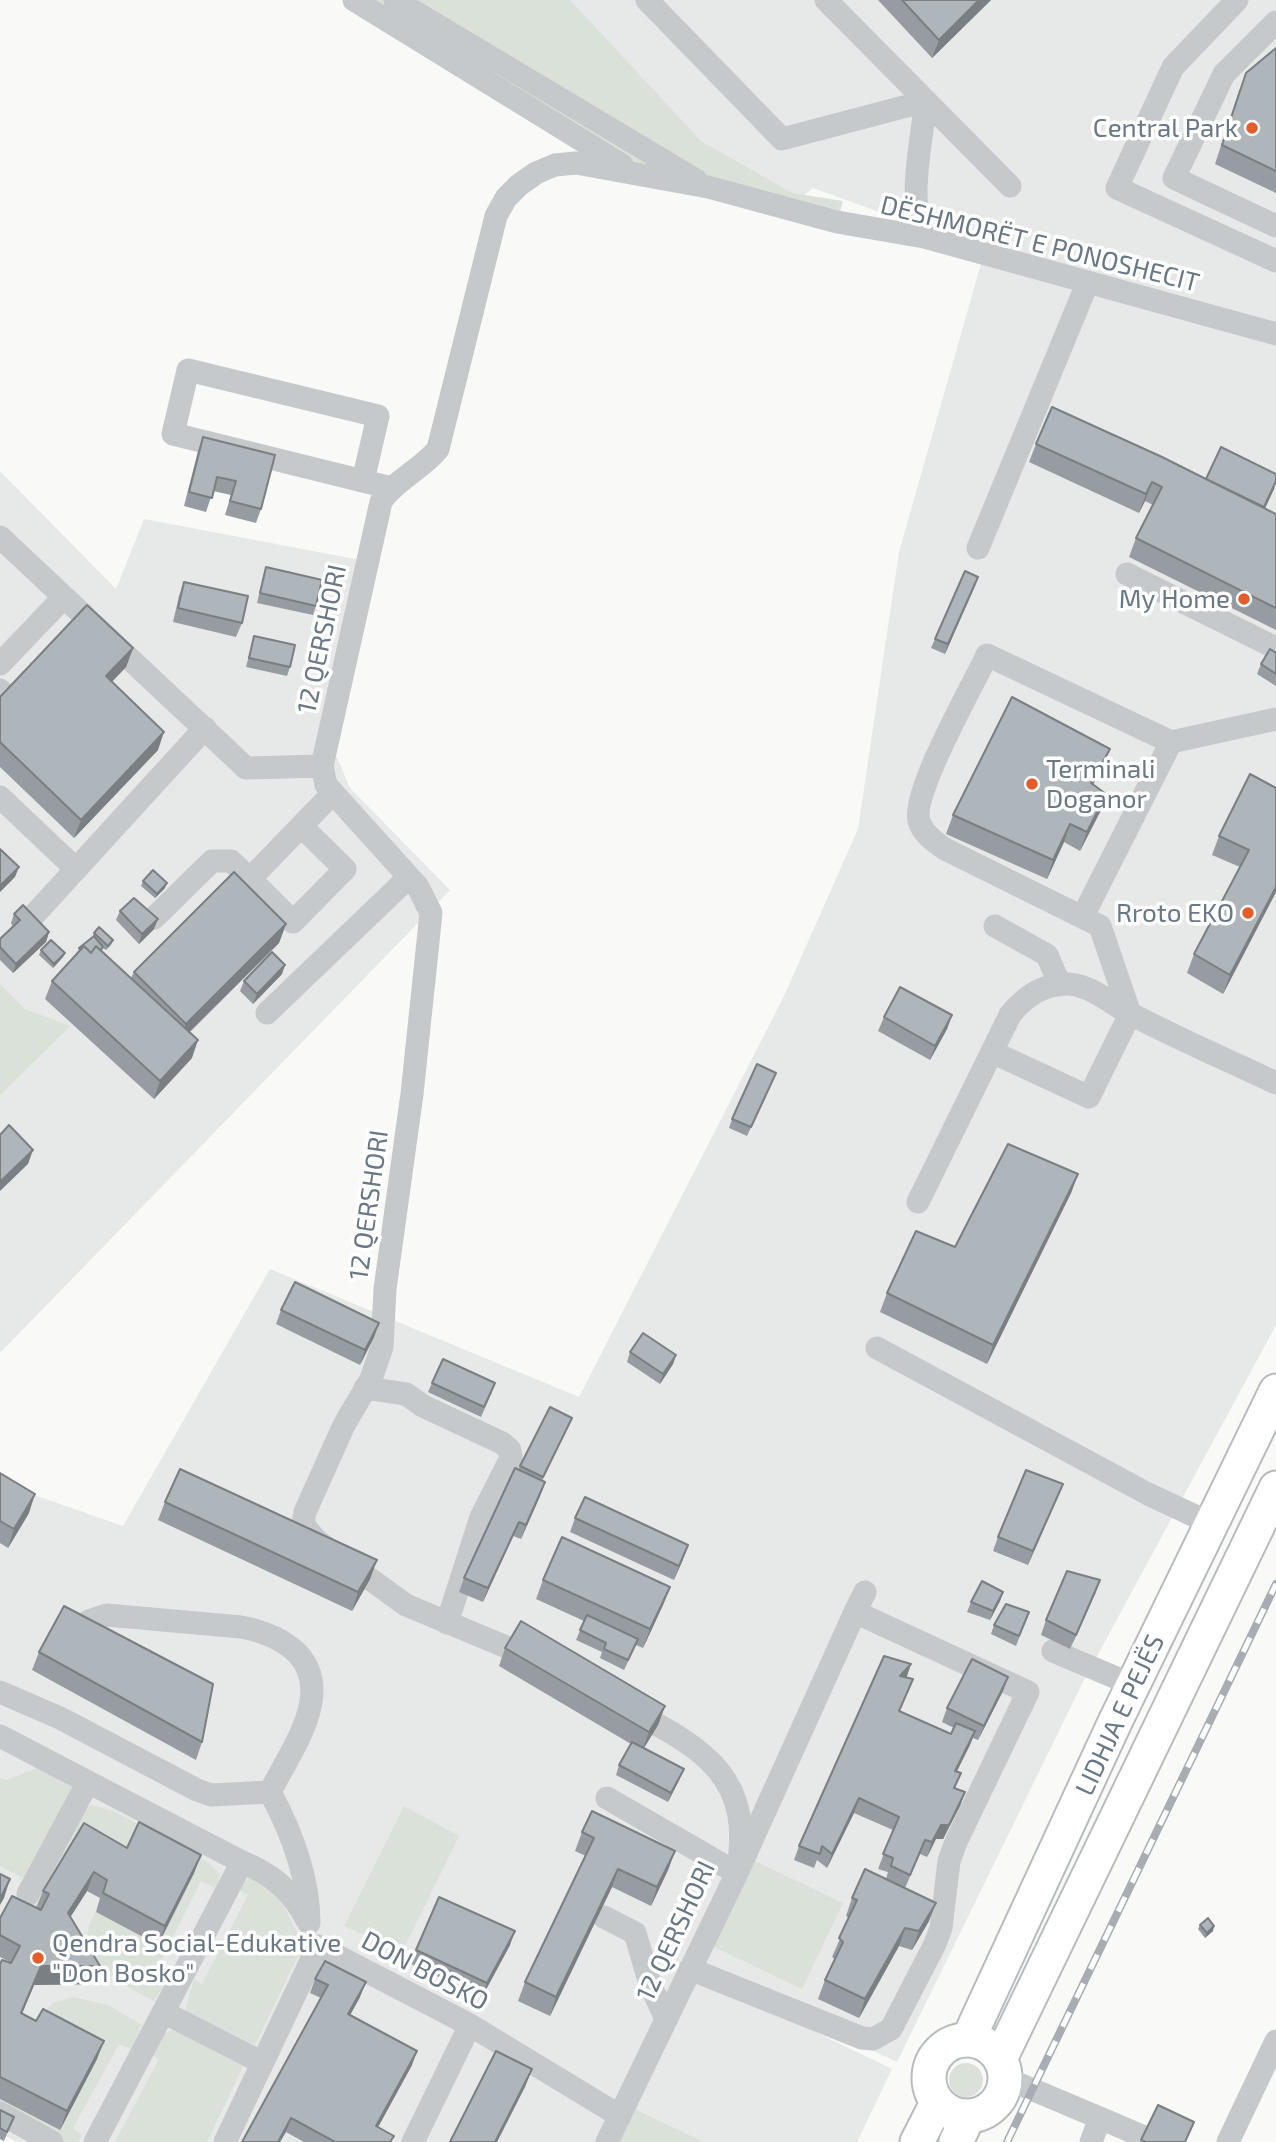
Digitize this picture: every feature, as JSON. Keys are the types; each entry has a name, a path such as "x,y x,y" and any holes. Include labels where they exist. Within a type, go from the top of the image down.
{"highway":[{"name":"LIDHJA E PEJËS","path":"968,2040 1133,1685 1276,1391"},
{"name":"LIDHJA E PEJËS","path":"1002,2069 1276,1488"},
{"path":"968,2040 986,2045 1002,2069 1004,2088 995,2104 962,2129 931,2092 930,2067 944,2048 968,2040"},
{"path":"918,2142 937,2102"}],"street":[{"name":"DËSHMORËT E PONOSHECIT","path":"354,0 633,174 708,187 837,222 924,237 1276,334"},
{"name":"DËSHMORËT E PONOSHECIT","path":"396,0 708,187"},
{"path":"647,0 782,139 926,102"},
{"path":"826,0 1010,186"},
{"path":"1237,0 1173,67 1118,188 1276,261"},
{"path":"1276,22 1224,74 1174,178 1276,226"},
{"path":"924,237 917,214 917,193 926,102"},
{"name":"12 QERSHORI","path":"553,1669 518,1650 447,1623 383,1590 308,1534 303,1524 305,1512 382,1347 385,1289 431,913 426,899 333,793 322,777 322,766 379,510 385,494 429,461 443,436 489,236 506,198 536,173 555,165 576,163 633,174"},
{"path":"978,548 1087,284"},
{"path":"363,481 378,416 188,370 173,434 363,481 392,488"},
{"path":"0,537 246,768 322,766"},
{"path":"1127,574 1276,648"},
{"path":"0,664 64,597"},
{"path":"1092,913 945,849 925,831 919,821 921,794 988,655 1171,742 1276,719"},
{"path":"0,690 3,693 0,696"},
{"path":"35,914 205,729"},
{"path":"992,1052 1089,1097 1130,1014 1092,913 1171,742"},
{"path":"250,879 333,793"},
{"path":"0,797 76,869"},
{"path":"154,918 212,861 231,861 293,922 345,869 301,826"},
{"path":"267,1013 408,878"},
{"path":"995,926 1047,955 1060,985"},
{"path":"918,1202 1010,1015 1020,1002 1035,992 1060,985 1081,986 1130,1014 1276,1083"},
{"path":"877,1348 1148,1494 1212,1524"},
{"path":"365,1388 406,1394 423,1406 502,1443 510,1450 511,1458 481,1517 447,1623"},
{"path":"607,1798 737,1873 860,1602 1028,1692 956,1842 949,1861 942,1920 934,1944 898,2020 891,2029 873,2039 690,1969"},
{"path":"89,1621 107,1615 259,1630 290,1647 309,1670 312,1701 270,1792 288,1831 306,1887 309,1923"},
{"path":"1053,1651 1133,1685"},
{"path":"0,1692 60,1718 197,1790 211,1795 270,1792"},
{"name":"12 QERSHORI","path":"607,2142 737,1873 742,1842 733,1795 722,1774 689,1741 611,1700"},
{"path":"0,1735 262,1870 282,1885 301,1908 317,1946"},
{"path":"28,1894 88,1782"},
{"path":"95,2142 242,1862"},
{"path":"604,1917 635,1933 650,1984 666,2019"},
{"name":"DON BOSKO","path":"225,2142 317,1946 470,2025 620,2116"},
{"path":"163,2012 261,2062"},
{"path":"413,2142 470,2025"},
{"path":"1228,2142 1276,2041"},
{"path":"1002,2069 1100,2118 1156,2142"},
{"path":"0,2113 52,2142"},
{"path":"1091,2142 1100,2118"}],"shaded area":[{"path":"364,0 570,0 701,141 792,193 843,201 837,222 628,173"},
{"path":"561,0 1276,0 1276,331 983,250 813,188 798,200 701,141"},
{"path":"982,260 1276,337 1276,1325 1082,1684 897,2062 694,1968 609,2142 17,2142 0,2133 0,1483 123,1526 270,1269 579,1397 784,996 858,829 899,552"},
{"path":"0,471 116,589 144,519 371,562 335,753 350,788 450,890 0,1353"},
{"path":"0,984 25,1009 70,1026 0,1095"},
{"path":"48,1764 81,1783 29,1881 0,1866 0,1778 6,1780"},
{"path":"92,1805 113,1811 209,1863 220,1874 217,1889 201,1881 156,1970 169,1977 154,2001 101,1967 92,1956 87,1943 88,1928 96,1912 158,1945 120,1867 36,1909 28,1904 81,1812"},
{"path":"404,1806 459,1836 402,1952 344,1926"},
{"path":"751,1859 843,1903 802,1989 710,1945"},
{"path":"249,1877 267,1883 280,1898 299,1937 298,1956 255,2045 185,2011 194,1979 202,1984 248,1895 238,1890"},
{"path":"696,1974 892,2069 857,2142 704,2142 631,2107"},
{"path":"73,1997 108,2005 142,2025 131,2049 119,2044 73,2128 82,2135 78,2142 56,2142 0,2113 0,2099 59,2130 41,2016 53,2003"},
{"path":"173,2030 243,2066 207,2142 115,2142 159,2059 150,2054 160,2035"},
{"path":"966,2063 978,2068 983,2080 978,2092 966,2097 954,2092 949,2080 954,2068"},
{"path":"631,2107 704,2142 614,2142"}],"building":[{"path":"902,0 979,0 939,40"},
{"name":"Central Park","path":"1276,48 1276,171 1222,145 1246,73"},
{"path":"1052,407 1162,457 1276,514 1276,608 1136,538 1162,487 1152,482 1146,494 1036,444"},
{"path":"203,437 275,455 261,509 230,501 236,481 217,477 212,498 189,492"},
{"path":"1221,447 1276,474 1276,481 1264,507 1206,479"},
{"path":"266,567 322,580 316,606 260,593"},
{"path":"965,571 978,577 948,644 935,639"},
{"path":"184,582 248,596 242,623 178,608"},
{"path":"87,605 133,648 106,676 164,732 81,820 0,742 0,697"},
{"path":"254,636 295,645 290,667 249,658"},
{"path":"1270,649 1276,653 1276,674 1261,664"},
{"name":"Terminali Doganor","path":"1012,697 1110,749 1091,783 1106,794 1087,832 1070,824 1053,860 953,815"},
{"path":"1250,774 1276,788 1276,887 1230,975 1194,954 1249,850 1219,836"},
{"path":"0,849 19,867 0,886"},
{"path":"153,870 167,883 157,894 143,881"},
{"path":"234,872 286,924 186,1024 134,972"},
{"path":"134,898 158,919 142,934 120,911"},
{"path":"23,905 49,932 16,964 0,947 0,939 20,920 14,914"},
{"path":"99,927 113,940 108,946 94,933"},
{"path":"94,936 103,947 100,950 96,946 91,953 84,946 79,948"},
{"path":"51,940 65,953 54,964 41,950"},
{"path":"84,946 91,953 96,946 198,1040 160,1081 52,981"},
{"path":"272,952 285,965 257,994 244,981"},
{"path":"900,987 952,1015 935,1046 884,1017"},
{"path":"757,1064 776,1073 751,1127 732,1119"},
{"path":"9,1125 33,1150 0,1182 0,1135"},
{"path":"1008,1144 1078,1174 993,1345 887,1293 916,1231 955,1247"},
{"path":"295,1282 379,1323 365,1350 281,1310"},
{"path":"643,1333 676,1355 663,1374 630,1352"},
{"path":"443,1359 495,1383 484,1407 432,1383"},
{"path":"550,1407 572,1418 543,1477 520,1466"},
{"path":"515,1468 545,1482 526,1525 519,1522 488,1588 464,1578"},
{"path":"180,1469 377,1560 358,1592 165,1502"},
{"path":"1026,1470 1063,1484 1033,1551 998,1537"},
{"path":"0,1473 35,1494 14,1529 0,1521"},
{"path":"585,1497 688,1545 679,1566 575,1518"},
{"path":"562,1537 670,1587 650,1629 543,1580"},
{"path":"1067,1571 1100,1580 1076,1635 1046,1620"},
{"path":"982,1581 1003,1592 993,1611 971,1602"},
{"path":"1006,1604 1029,1612 1019,1636 994,1625"},
{"path":"64,1606 213,1684 202,1742 39,1652"},
{"path":"587,1615 638,1639 628,1660 604,1649 606,1643 580,1630"},
{"path":"521,1621 665,1706 649,1732 505,1648"},
{"path":"884,1656 911,1664 900,1676 913,1679 899,1711 951,1734 956,1723 975,1731 955,1771 961,1773 954,1788 965,1792 949,1825 941,1825 932,1842 925,1840 910,1875 891,1866 893,1858 883,1854 899,1817 859,1798 832,1854 822,1846 820,1854 799,1846"},
{"path":"972,1659 1008,1677 984,1726 947,1708"},
{"path":"632,1742 684,1769 671,1793 619,1765"},
{"path":"592,1811 675,1851 657,1887 618,1869 556,1997 525,1982 594,1838 582,1832"},
{"path":"139,1822 201,1855 165,1926 103,1893 107,1880 94,1872 68,1913 100,1966 41,1966 21,2013 36,2021 43,2009 104,2041 67,2111 0,2077 0,1964 2,1960 11,1963 20,1946 0,1935 0,1918 12,1896 41,1910 49,1894 43,1891 84,1823 127,1848"},
{"path":"865,1869 936,1903 919,1931 905,1928 865,1999 825,1980 843,1942 839,1938 857,1900 852,1898"},
{"path":"0,1874 10,1879 0,1899"},
{"path":"439,1897 515,1931 487,1983 416,1950"},
{"path":"1208,1918 1214,1926 1207,1933 1200,1925"},
{"path":"325,1961 366,1982 348,2014 417,2051 376,2126 394,2136 390,2142 335,2142 291,2118 278,2142 242,2142 328,1985 315,1979"},
{"path":"496,2051 532,2069 495,2142 450,2142"},
{"path":"1158,2105 1194,2122 1185,2142 1141,2140"},
{"path":"0,2110 14,2117 7,2132 0,2128"}],"railway":[{"path":"1007,2142 1276,1584"}],"place":[{"name":"Central Park","path":"1252,128"},
{"name":"My Home","path":"1244,599"},
{"name":"Terminali Doganor","path":"1032,784"},
{"name":"Rroto EKO","path":"1248,913"},
{"name":"Qendra Social-Edukative \"Don Bosko\"","path":"38,1958"}]}
